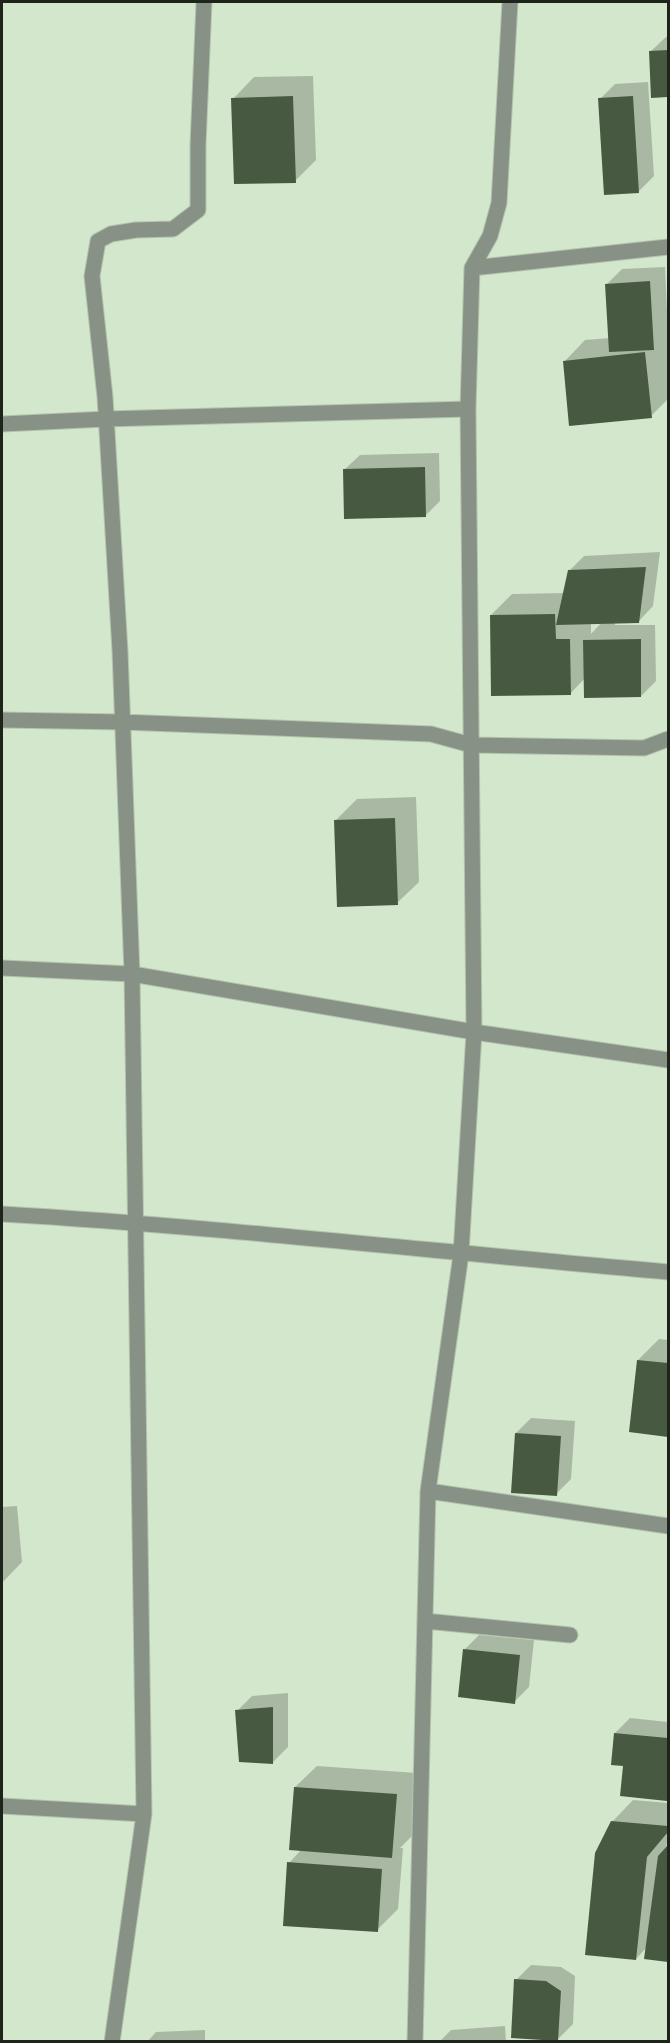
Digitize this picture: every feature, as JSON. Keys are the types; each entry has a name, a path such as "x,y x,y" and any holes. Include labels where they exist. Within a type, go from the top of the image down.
{"street":[{"path":"112,2042 144,1814 132,974 123,722 106,419 92,276 98,241 111,234 136,230 173,229 198,210 198,146 204,2"},
{"path":"415,2042 428,1491 461,1254 474,1032 468,409 472,268 490,236 499,203 510,2"},
{"path":"472,268 669,247"},
{"path":"2,424 468,409"},
{"path":"2,720 123,722 431,734 471,745 644,748 669,739"},
{"path":"2,968 132,974 474,1032 669,1060"},
{"path":"2,1214 136,1222 669,1272"},
{"path":"428,1491 669,1526"},
{"path":"424,1621 570,1635"},
{"path":"2,1806 144,1814"}],"building":[{"path":"668,50 668,97 651,98 649,51"},
{"path":"293,96 296,183 234,184 231,98"},
{"path":"633,96 639,193 604,195 598,98"},
{"path":"650,281 654,350 609,352 605,284"},
{"path":"645,352 652,418 569,426 563,361"},
{"path":"425,467 426,517 344,519 343,469"},
{"path":"646,567 639,623 556,625 568,570"},
{"path":"555,614 556,639 570,639 571,695 491,696 490,615"},
{"path":"641,639 641,697 584,698 583,640"},
{"path":"395,818 398,905 337,907 334,820"},
{"path":"637,1360 668,1363 668,1437 629,1432"},
{"path":"515,1433 561,1436 557,1496 511,1493"},
{"path":"463,1649 520,1655 515,1704 458,1697"},
{"path":"273,1707 273,1764 239,1762 235,1710"},
{"path":"614,1733 668,1738 667,1801 620,1796 623,1766 611,1765"},
{"path":"294,1787 397,1794 392,1858 289,1850"},
{"path":"611,1821 668,1826 668,1832 647,1857 636,1960 585,1955 595,1853"},
{"path":"668,1845 668,1962 644,1959 658,1856"},
{"path":"287,1862 382,1869 378,1932 283,1926"},
{"path":"514,1979 546,1981 561,1991 558,2041 511,2038"}]}
